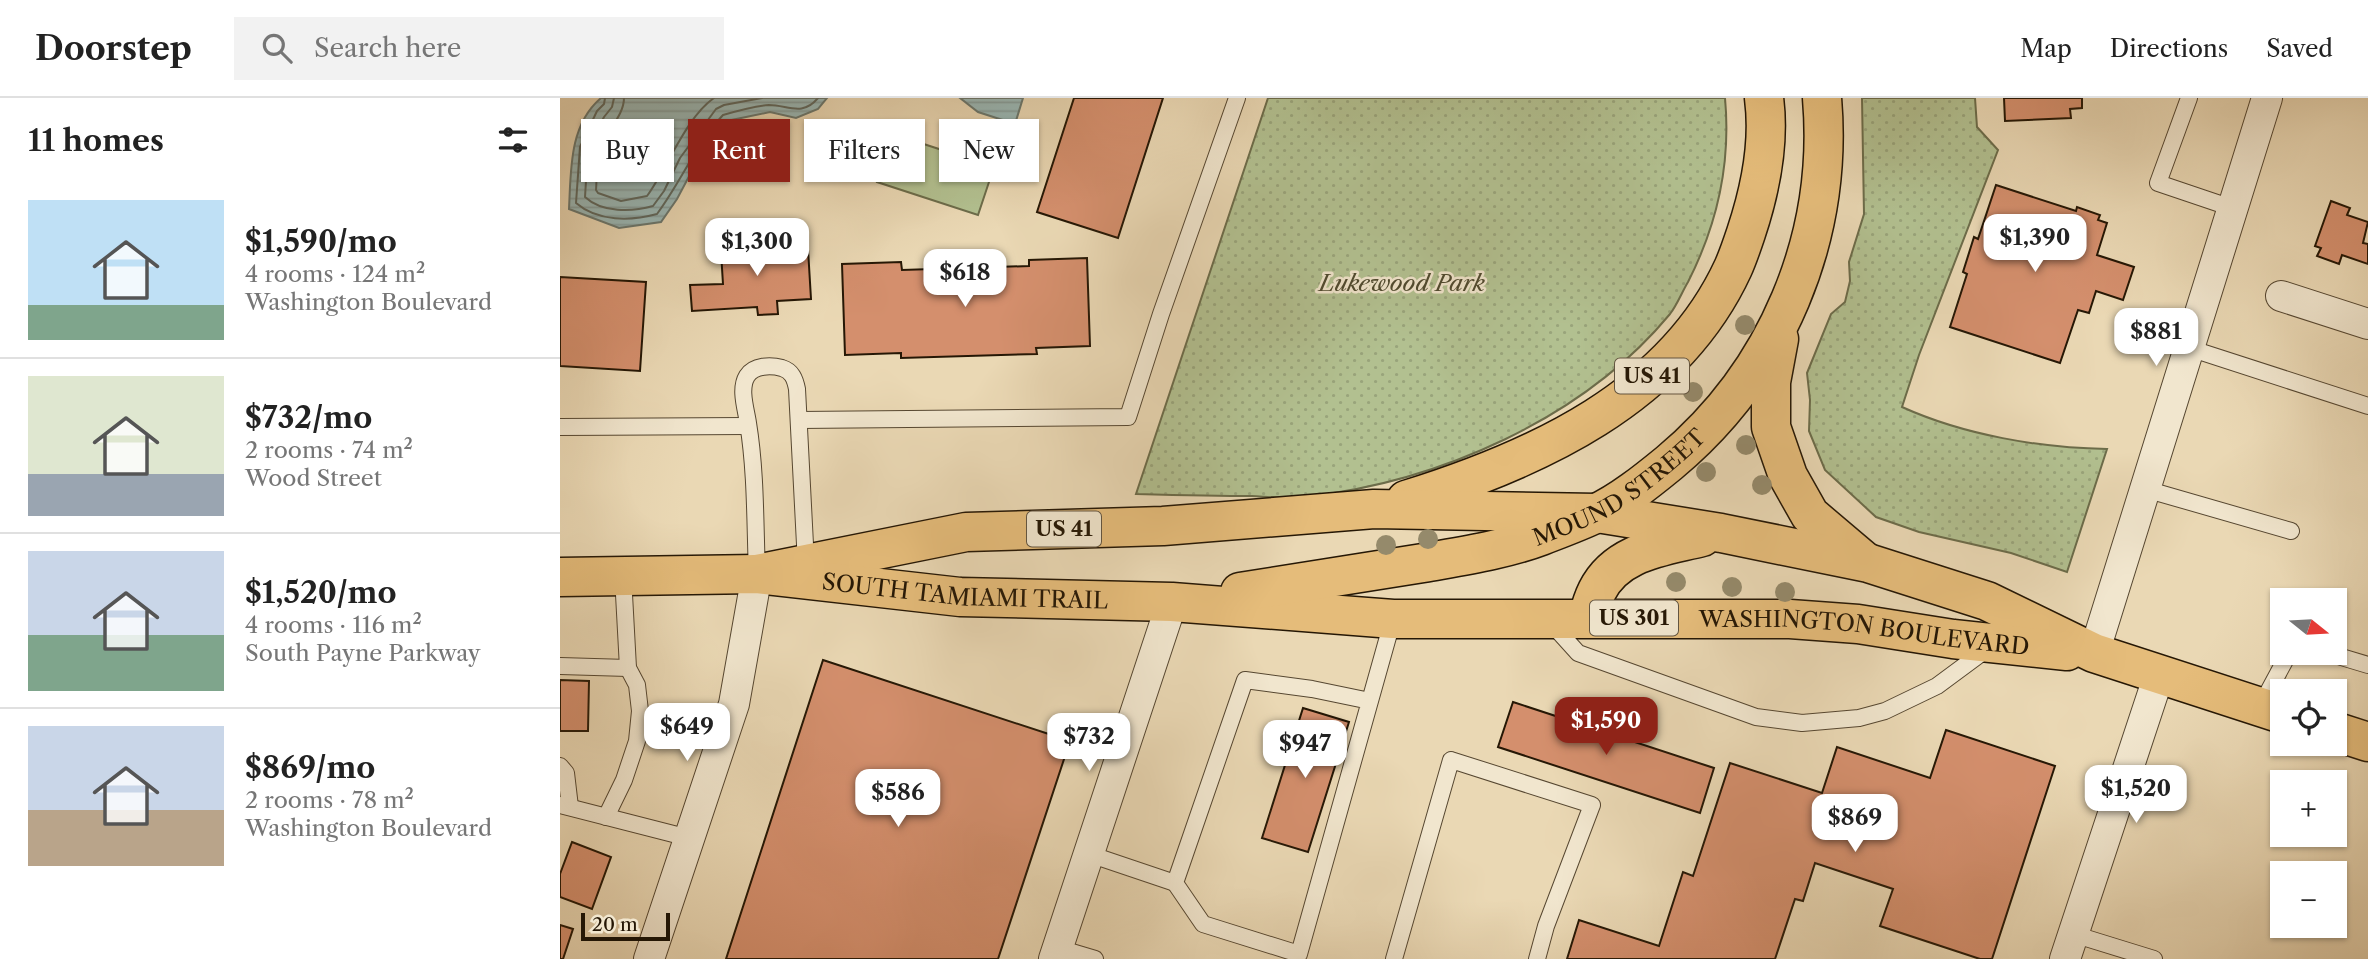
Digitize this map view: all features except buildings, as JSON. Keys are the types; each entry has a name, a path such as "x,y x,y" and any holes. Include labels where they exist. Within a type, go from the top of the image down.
{"main road":[{"name":"US 41","path":"1374,509 1455,485 1522,458 1578,429 1636,391 1677,352 1708,312 1734,268 1755,208 1763,160 1766,115 1764,98"},
{"name":"MOUND STREET","path":"1172,602 1472,554 1538,537 1597,513 1650,478 1684,451 1716,419 1750,374 1783,319 1807,256 1819,199 1825,131 1822,98"},
{"path":"1783,319 1771,382 1771,428 1788,475 1810,515 1868,563"},
{"name":"WASHINGTON BOULEVARD","path":"1374,509 1597,513 1721,533 1868,563 1987,601 2094,653 2270,711"},
{"name":"SOUTH TAMIAMI TRAIL","path":"757,574 966,532 1163,526 1374,509"},
{"path":"1588,617 1597,590 1617,565 1645,551 1721,533"},
{"name":"SOUTH TAMIAMI TRAIL","path":"560,577 757,574 960,597 1172,602"},
{"name":"WASHINGTON BOULEVARD","path":"1172,602 1393,619 1790,619 1858,624 1994,643 2094,653"},
{"path":"2347,735 2368,742"}],"street":[{"path":"2094,653 2266,98"},
{"path":"2281,296 2368,324"},
{"path":"649,959 734,704 757,574"},
{"path":"1056,953 1172,602"},
{"path":"2069,947 2159,675"}],"lane":[{"path":"799,420 1128,417 1237,98"},
{"path":"2189,98 2158,183 2232,208"},
{"path":"2189,348 2368,406"},
{"path":"757,574 744,383 752,371 763,367 782,368 793,375 797,388 806,564"},
{"path":"560,428 748,426"},
{"path":"2144,489 2291,531"},
{"path":"607,817 638,741 640,711 637,685 628,668 623,576"},
{"path":"1547,617 1578,653 1756,717 1802,723 1859,718 1885,711 1937,686 1994,643"},
{"path":"1089,854 1175,883 1203,924 1299,954 1393,619"},
{"path":"2347,659 2368,665"},
{"path":"560,666 628,668"},
{"path":"1175,883 1245,680 1312,688 1370,701"},
{"path":"1394,959 1451,760 1592,805 1546,926 1537,959"},
{"path":"560,766 566,773 565,806 689,838"},
{"path":"2069,947 2154,959"},
{"path":"1056,953 1095,959"}],"green space":[{"name":"Lukewood Park","path":"1268,98 1725,98 1726,146 1720,193 1698,260 1670,314 1635,351 1595,385 1552,414 1505,439 1406,477 1305,497 1136,494"},
{"path":"1862,98 1975,98 1977,127 1998,150 1919,355 1902,407 1951,425 2003,438 2055,446 2107,449 2067,572 2011,553 1919,532 1876,517 1825,470 1809,431 1807,373 1831,314 1845,302 1850,281 1849,262 1864,214"},
{"path":"925,144 939,149 939,182 989,182 978,215 877,182 925,182"}],"water":[{"path":"601,98 827,98 818,109 796,118 770,112 737,119 688,119 688,178 677,199 661,222 619,228 569,209 574,149 581,126 581,182 674,182 674,119 584,119"},
{"path":"960,98 1023,98 1017,119 1000,119 978,112"}]}
